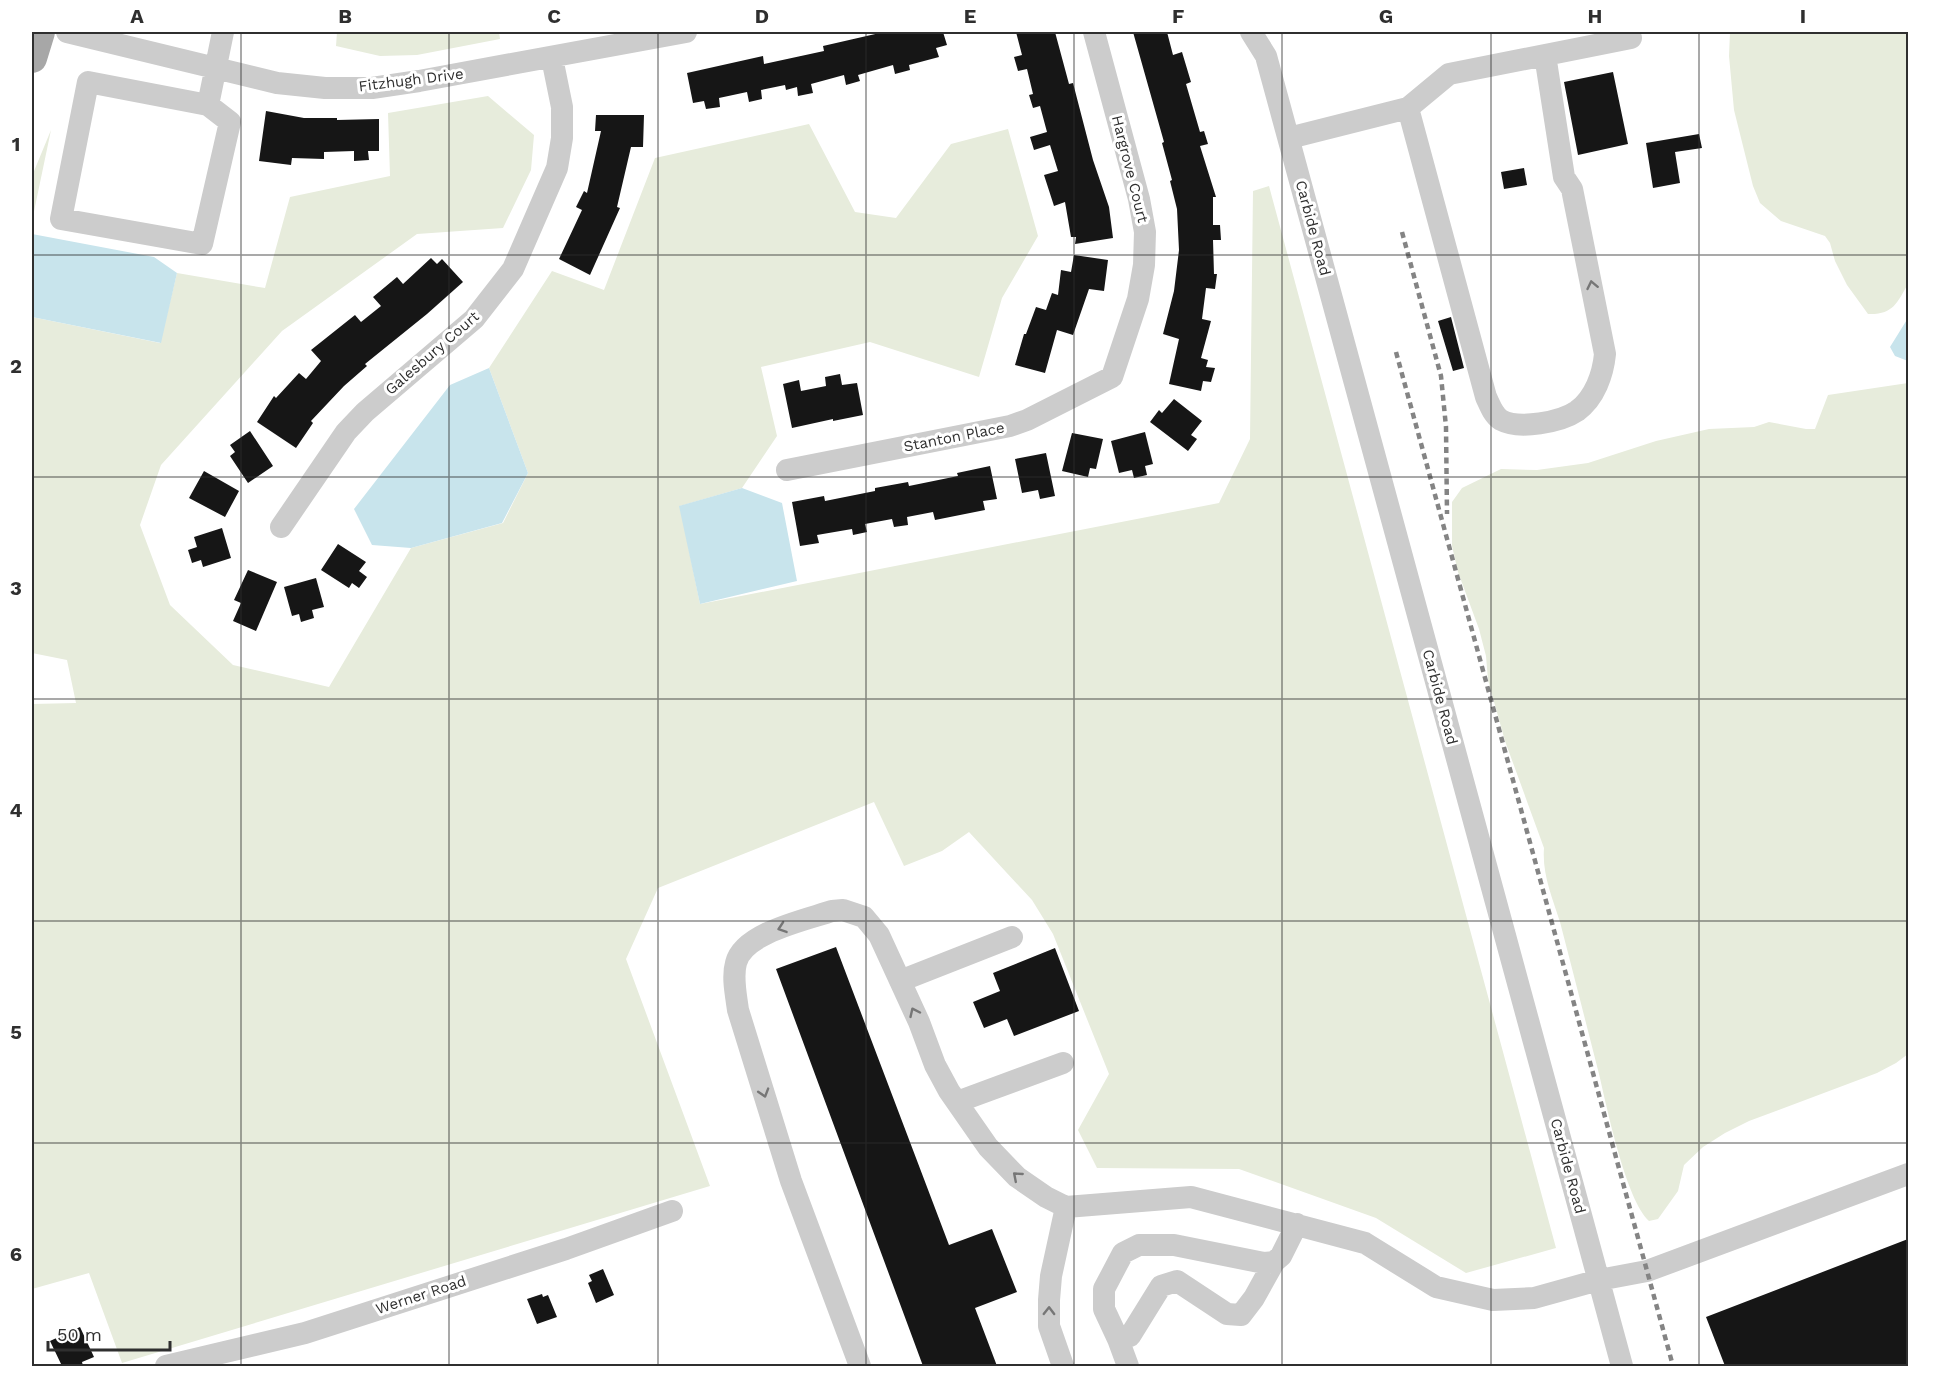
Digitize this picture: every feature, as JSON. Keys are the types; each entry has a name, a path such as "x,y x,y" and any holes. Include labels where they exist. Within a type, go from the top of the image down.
{"main road":[{"path":"32,58 40,32"}],"street":[{"name":"Fitzhugh Drive","path":"67,32 277,83 325,88 372,88 419,81 686,32"},
{"path":"208,105 223,32"},
{"name":"Hargrove Court","path":"1094,32 1140,200 1145,232 1144,265 1138,299 1112,377"},
{"name":"Carbide Road","path":"1251,32 1266,56 1622,1366"},
{"path":"1288,138 1408,108 1449,74 1631,38"},
{"path":"1408,108 1486,397 1492,411 1501,420 1518,426 1562,419 1578,410 1597,386 1604,369 1605,354 1572,189 1564,177 1545,55"},
{"name":"Galesbury Court","path":"281,527 346,432 364,412 474,319 513,268 553,179 562,138 561,107 552,58"},
{"path":"88,82 208,105 231,122 202,244 61,219 88,82"},
{"name":"Stanton Place","path":"787,470 1010,426 1027,420 1112,377"},
{"path":"860,1366 791,1181 738,1010 736,963 743,947 757,937 832,911 843,910 864,917 879,935 935,1065 988,1147 1017,1177 1046,1197 1066,1207 1191,1197 1365,1243 1436,1287 1492,1300 1534,1298 1599,1280 1647,1271 1908,1174"},
{"path":"900,981 1012,937"},
{"path":"957,1102 1064,1063"},
{"path":"1063,1366 1049,1326 1049,1300 1051,1276 1066,1207"},
{"name":"Werner Road","path":"166,1366 305,1333 566,1249 672,1211"},
{"path":"1118,1339 1130,1336 1161,1286 1177,1281 1227,1314 1241,1315 1254,1298 1274,1262 1281,1256 1297,1224"},
{"path":"1128,1366 1104,1309 1104,1289 1123,1253 1138,1245 1174,1245 1264,1263 1274,1262"},
{"path":"1169,1283 1169,1263 1174,1245"}],"green space":[{"path":"337,32 499,32 500,39 417,55 380,56 336,46"},
{"path":"1730,32 1908,32 1908,284 1889,310 1868,314 1847,285 1825,236 1781,221 1760,203 1753,186 1734,110 1729,56"},
{"path":"488,96 534,135 531,170 503,228 417,234 282,331 161,465 140,525 170,605 233,665 329,687 411,548 503,523 528,473 489,368 552,271 604,290 655,158 809,124 855,212 896,218 951,144 1008,129 1038,236 1002,298 979,377 870,342 761,367 777,436 742,488 680,506 700,604 1219,503 1250,439 1253,191 1269,186 1556,1248 1466,1273 1376,1218 1239,1169 1097,1168 1078,1130 1109,1074 1053,934 1032,900 969,832 942,851 904,866 874,802 658,888 626,959 710,1186 122,1363 89,1273 32,1289 32,704 76,703 67,660 32,653 32,317 160,343 177,273 265,288 290,197 390,176 388,113"},
{"path":"51,130 32,221 32,176"},
{"path":"1908,383 1908,1054 1877,1073 1749,1121 1703,1147 1684,1165 1678,1191 1658,1219 1649,1221 1633,1194 1618,1152 1560,922 1548,885 1544,848 1505,741 1488,680 1486,656 1479,629 1458,572 1452,546 1452,502 1462,488 1501,469 1537,470 1588,463 1656,441 1709,429 1754,427 1769,422 1815,429 1828,395"}],"water":[{"path":"32,234 154,257 177,273 161,343 32,317"},
{"path":"1908,318 1908,361 1895,356 1890,347"},
{"path":"489,368 528,473 502,523 411,548 372,545 354,509 450,385"},
{"path":"742,488 782,503 797,581 700,604 679,506"}],"building":[{"path":"884,32 943,32 947,45 936,48 939,57 909,65 910,70 895,74 893,65 858,75 860,81 846,85 844,75 811,84 813,93 798,96 797,87 786,90 785,85 761,90 762,99 749,102 747,92 719,98 720,107 706,109 704,101 693,103 687,73 763,56 764,64 824,51 823,46"},
{"path":"1016,32 1055,32 1069,84 1073,83 1093,160 1109,207 1113,238 1075,244 1076,237 1071,237 1065,202 1054,206 1044,175 1058,171 1050,145 1034,150 1030,137 1047,132 1040,106 1033,108 1029,95 1033,94 1027,69 1018,71 1014,57 1022,55"},
{"path":"1133,32 1167,32 1173,55 1182,52 1191,82 1186,84 1200,132 1204,131 1208,144 1200,146 1216,197 1213,197 1213,225 1220,225 1221,240 1213,240 1214,274 1217,274 1215,289 1206,288 1202,319 1211,321 1201,358 1208,360 1206,367 1215,368 1211,382 1203,381 1201,391 1169,384 1179,339 1163,334 1174,291 1179,250 1177,209 1162,143 1164,142"},
{"path":"1613,72 1628,144 1578,155 1564,82"},
{"path":"266,111 304,118 379,119 379,151 368,151 369,160 354,161 354,151 324,152 324,159 292,158 291,165 259,161"},
{"path":"596,115 644,115 643,147 631,147 617,207 620,208 590,275 559,259 582,210 576,207 584,191 587,193 601,131 595,131"},
{"path":"1699,134 1702,148 1675,152 1680,183 1653,188 1646,143"},
{"path":"1524,168 1527,185 1504,189 1501,172"},
{"path":"1074,255 1108,260 1104,291 1089,289 1073,335 1057,330 1045,373 1015,365 1024,334 1026,334 1036,307 1046,310 1052,293 1058,295 1061,270 1071,272"},
{"path":"431,258 437,264 442,259 463,282 365,364 367,366 344,386 311,421 313,423 296,448 257,422 274,396 276,398 299,373 306,379 321,361 311,350 355,315 361,322 381,306 373,297 397,277 403,284"},
{"path":"1451,317 1464,368 1453,371 1438,321"},
{"path":"840,374 842,385 857,383 863,415 792,428 783,384 799,380 801,391 826,386 825,377"},
{"path":"1174,399 1202,421 1191,435 1197,439 1188,451 1150,422 1159,410 1162,413"},
{"path":"250,431 273,466 248,483 230,456 235,452 230,445"},
{"path":"1145,432 1153,464 1145,466 1147,475 1134,478 1132,470 1119,473 1111,441"},
{"path":"1072,433 1103,439 1096,469 1090,468 1088,477 1062,471"},
{"path":"1046,453 1055,496 1040,499 1038,490 1022,493 1015,459"},
{"path":"990,466 997,499 983,501 985,510 935,520 933,512 907,517 908,525 894,527 892,519 865,524 867,532 853,535 852,529 817,535 819,543 800,546 792,502 824,496 825,501 908,482 909,486 958,476 957,473"},
{"path":"204,471 239,491 225,517 189,498"},
{"path":"222,528 231,558 203,567 201,560 192,563 188,550 197,547 194,537"},
{"path":"338,544 366,562 359,571 367,577 359,588 352,583 349,588 321,570"},
{"path":"248,570 277,582 256,631 233,621 241,603 234,600"},
{"path":"316,578 324,607 312,610 314,618 301,622 299,614 292,616 284,587"},
{"path":"836,947 949,1245 992,1229 1017,1292 975,1308 997,1366 923,1366 776,969"},
{"path":"1055,948 1079,1011 1014,1036 1007,1019 984,1028 973,1002 1000,991 993,973"},
{"path":"1908,1239 1908,1366 1725,1366 1706,1317"},
{"path":"603,1269 614,1295 596,1303 588,1283 592,1281 589,1275"},
{"path":"542,1294 543,1297 548,1295 557,1317 537,1324 527,1299"},
{"path":"80,1327 94,1357 82,1362 83,1366 62,1366 50,1341"}],"railway":[{"path":"1402,232 1441,376 1446,427 1447,514"},
{"path":"1396,352 1673,1366"}]}
